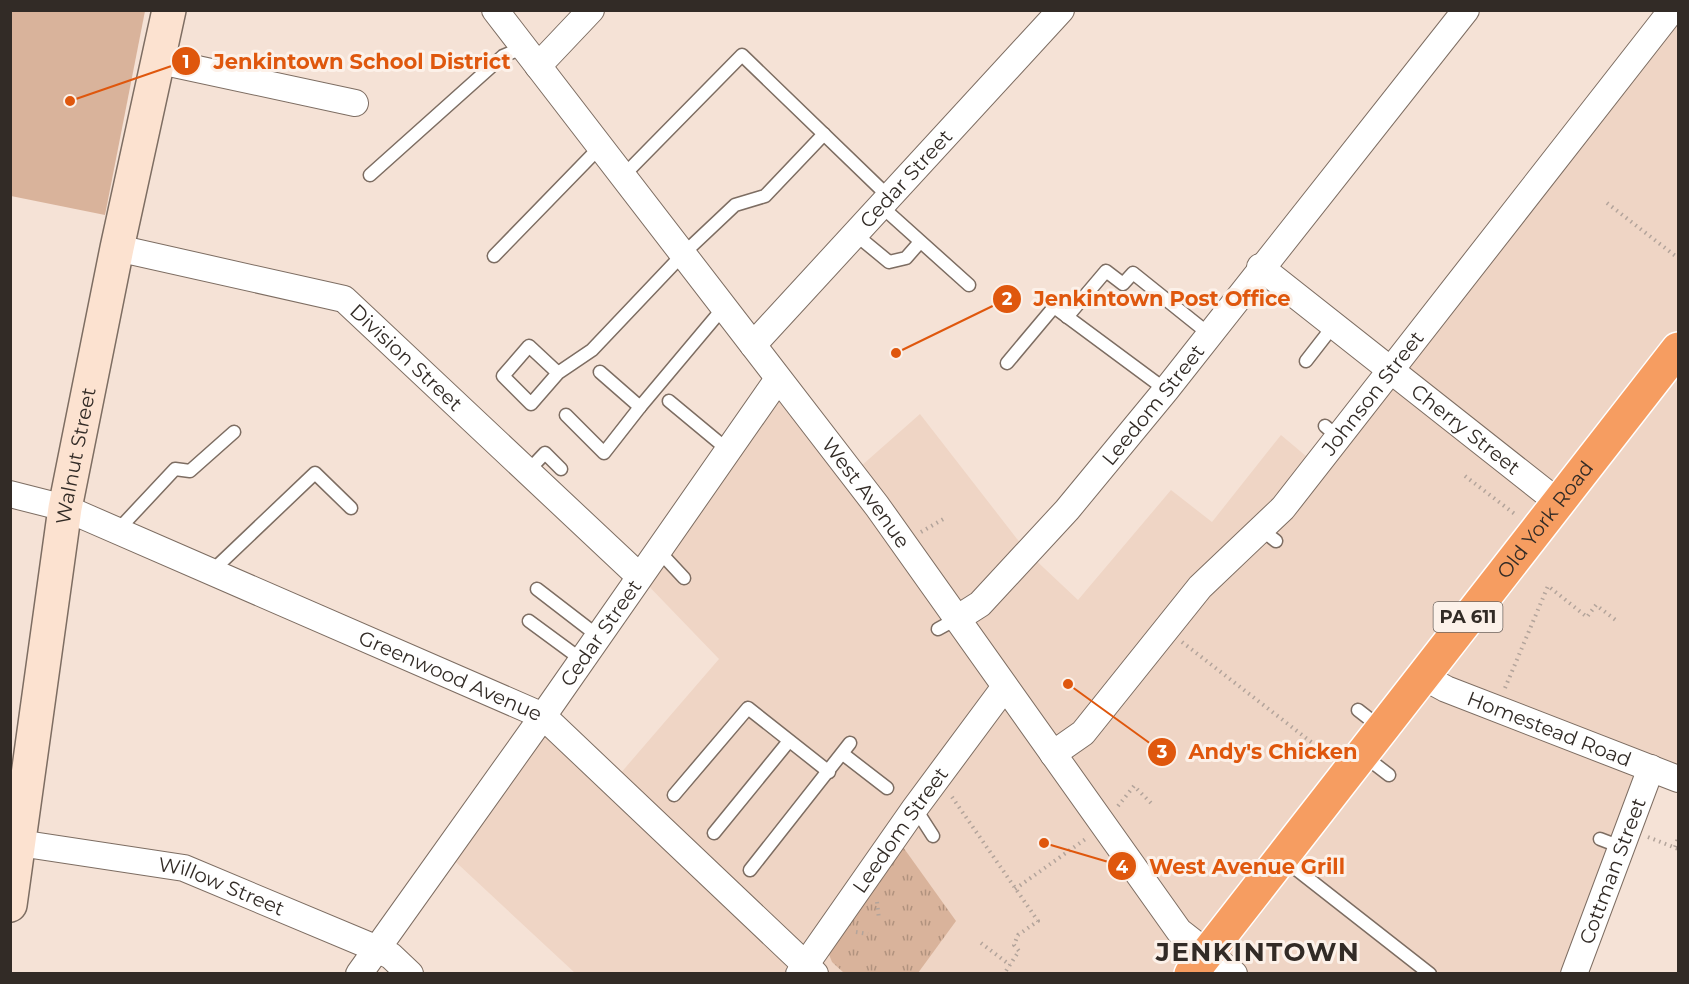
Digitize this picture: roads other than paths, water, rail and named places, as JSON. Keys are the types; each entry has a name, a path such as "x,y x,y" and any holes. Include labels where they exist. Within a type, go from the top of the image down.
{"highway":[{"name":"Old York Road","path":"1199,963 1282,857 1368,731 1422,676 1678,349"}],"street":[{"name":"Walnut Street","path":"10,904 65,508 117,248 160,61 169,10"},
{"name":"West Avenue","path":"495,10 877,506 948,624 1004,688 1053,754 1179,931 1199,963 1234,974"},
{"path":"530,57 591,10"},
{"name":"Cedar Street","path":"753,345 1060,10"},
{"name":"Leedom Street","path":"948,624 980,604 1033,558 1260,267 1466,10"},
{"name":"Johnson Street","path":"1053,754 1083,733 1141,650 1269,535 1322,469 1331,431 1390,369 1672,10"},
{"path":"160,61 355,103"},
{"name":"Division Street","path":"117,248 344,299 639,576"},
{"name":"Cherry Street","path":"1260,267 1559,503"},
{"name":"Cedar Street","path":"359,974 375,948 543,716 778,378"},
{"name":"Greenwood Avenue","path":"10,495 65,508 543,716 806,970"},
{"name":"Homestead Road","path":"1422,676 1446,689 1678,779"},
{"name":"Leedom Street","path":"806,970 915,808 1004,688"},
{"name":"Cottman Street","path":"1574,974 1611,843 1651,768"},
{"name":"Willow Street","path":"19,843 184,868 375,948 391,956 410,974"}],"lane":[{"path":"623,176 742,55 824,134 920,242 969,285"},
{"path":"370,175 503,56 530,57"},
{"path":"558,373 529,346 502,376 531,404 558,373 592,350 683,254 735,205 765,196 824,134"},
{"path":"494,256 600,147"},
{"path":"855,234 889,262 906,258 920,242"},
{"path":"1067,317 1106,271 1123,284 1133,273 1209,334"},
{"path":"566,415 604,453 724,307"},
{"path":"1007,363 1054,307 1166,390"},
{"path":"1306,361 1334,325"},
{"path":"600,372 640,407"},
{"path":"669,401 728,450"},
{"path":"117,531 175,469 190,471 234,432"},
{"path":"528,471 545,453 561,469"},
{"path":"211,572 315,473 351,508"},
{"path":"657,549 684,578"},
{"path":"537,589 598,636"},
{"path":"529,621 582,660"},
{"path":"675,795 748,708 829,772"},
{"path":"1368,731 1389,776"},
{"path":"714,832 789,741"},
{"path":"750,870 850,743"},
{"path":"843,754 887,788"},
{"path":"915,808 933,836"},
{"path":"1282,857 1430,974"}],"place":[{"name":"Jenkintown School District","path":"70,101"},
{"name":"Jenkintown Post Office","path":"896,353"},
{"name":"Andy's Chicken","path":"1068,684"},
{"name":"West Avenue Grill","path":"1044,843"}],"district":[{"name":"JENKINTOWN","path":"1258,952"}]}
